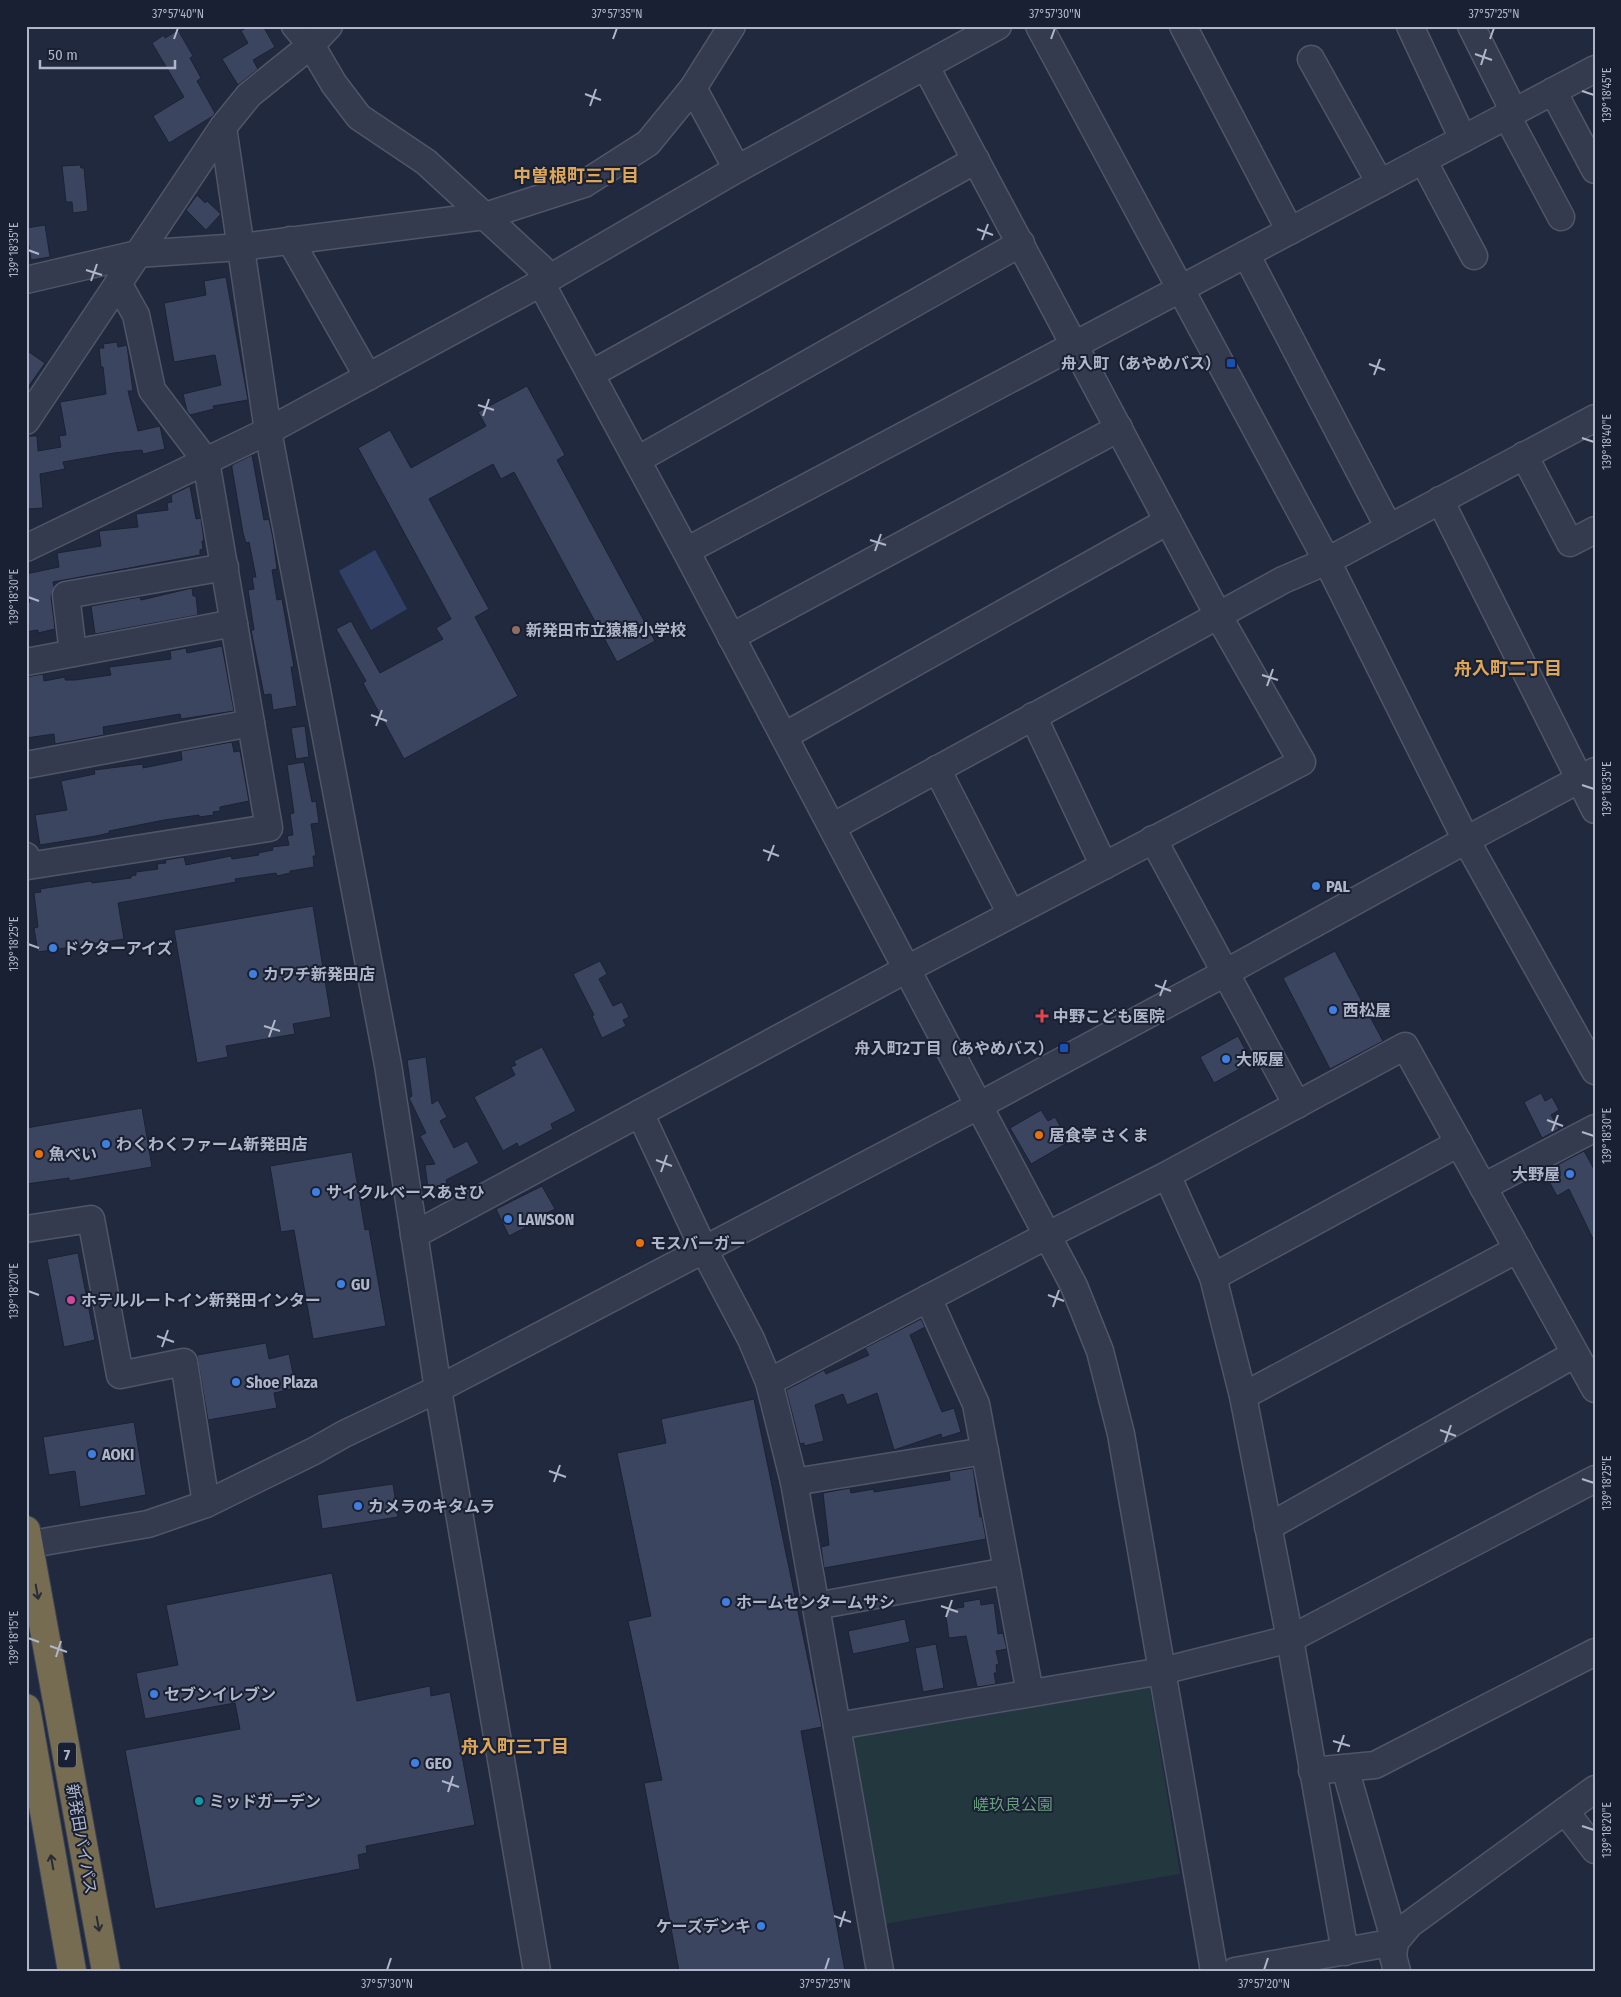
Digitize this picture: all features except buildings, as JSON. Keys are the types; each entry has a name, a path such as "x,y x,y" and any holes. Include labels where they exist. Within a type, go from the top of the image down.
{"highway":[{"name":"新発田バイパス","path":"27,1540 106,1969"},
{"name":"新発田バイパス","path":"26,1708 72,1971"},
{"name":"7","path":"61,1910 66,1971"}],"street":[{"path":"26,421 223,127 249,95 303,36 329,26"},
{"path":"26,280 138,254 241,247 485,216 584,184 648,143 693,88 732,26"},
{"path":"26,548 268,431 541,283 737,169 998,26"},
{"path":"1039,26 1327,561 1466,840 1595,1071"},
{"path":"1183,26 1290,231"},
{"path":"1410,26 1463,139"},
{"path":"1471,26 1510,114 1561,217"},
{"path":"303,36 334,84 359,117 426,162 541,268 541,283 686,551 1074,1286 1100,1351 1121,1434 1214,1971"},
{"path":"1310,60 1380,183"},
{"path":"414,1235 907,969 1302,762 1218,615 926,67"},
{"path":"686,551 1595,69"},
{"path":"693,88 737,169"},
{"path":"1554,91 1595,170"},
{"path":"223,127 268,431 388,1065 438,1389 537,1971"},
{"path":"590,374 976,160"},
{"path":"1423,160 1474,256"},
{"path":"290,240 368,377"},
{"path":"636,460 1021,243"},
{"path":"1246,254 1389,528"},
{"path":"26,856 28,866 269,828 206,461 152,390 136,315 118,283"},
{"path":"832,826 1283,580 1327,561 1595,418"},
{"path":"731,637 1119,428"},
{"path":"1524,455 1570,543 1595,530"},
{"path":"1440,500 1587,776 1595,810"},
{"path":"784,736 1168,521"},
{"path":"73,653 66,595 224,567"},
{"path":"26,662 234,623"},
{"path":"1033,716 1104,866"},
{"path":"26,765 251,723"},
{"path":"937,769 1011,914"},
{"path":"27,1540 148,1524 206,1504 438,1389 980,1105 1225,974 1466,840 1587,776"},
{"path":"1154,839 1296,1105"},
{"path":"769,1382 1048,1235 1167,1175 1406,1046 1595,1389"},
{"path":"640,1113 704,1250 751,1339 769,1382 794,1482 880,1971"},
{"path":"1483,1187 1595,1128"},
{"path":"1214,1277 1459,1143"},
{"path":"1167,1175 1214,1277 1243,1396 1290,1639 1345,1952"},
{"path":"26,1230 91,1219 120,1376 184,1362 206,1504"},
{"path":"1243,1396 1518,1249"},
{"path":"928,1298 976,1404 1030,1693"},
{"path":"1268,1527 1575,1354"},
{"path":"794,1482 985,1451"},
{"path":"837,1726 1162,1671 1290,1639 1595,1479"},
{"path":"816,1606 1007,1571"},
{"path":"1312,1770 1375,1765 1595,1652"},
{"path":"1345,1768 1395,1942 1393,1956 1397,1971"},
{"path":"1235,1971 1395,1942 1410,1924 1595,1789"},
{"path":"1565,1811 1595,1850"}],"green space":[{"name":"嵯玖良公園","path":"1149,1683 1180,1874 878,1925 847,1734"}],"water":[{"path":"375,550 407,609 371,630 339,571"}],"place":[{"name":"舟入町（あやめバス）","path":"1231,363"},
{"name":"新発田市立猿橋小学校","path":"516,630"},
{"name":"PAL","path":"1316,886"},
{"name":"ドクターアイズ","path":"53,948"},
{"name":"カワチ新発田店","path":"253,974"},
{"name":"西松屋","path":"1333,1010"},
{"name":"中野こども医院","path":"1042,1016"},
{"name":"舟入町2丁目（あやめバス）","path":"1064,1048"},
{"name":"大阪屋","path":"1226,1059"},
{"name":"居食亭 さくま","path":"1039,1135"},
{"name":"わくわくファーム新発田店","path":"106,1144"},
{"name":"魚べい","path":"39,1154"},
{"name":"大野屋","path":"1570,1174"},
{"name":"サイクルベースあさひ","path":"316,1192"},
{"name":"LAWSON","path":"508,1219"},
{"name":"モスバーガー","path":"640,1243"},
{"name":"GU","path":"341,1284"},
{"name":"ホテルルートイン新発田インター","path":"71,1300"},
{"name":"Shoe Plaza","path":"236,1382"},
{"name":"AOKI","path":"92,1454"},
{"name":"カメラのキタムラ","path":"358,1506"},
{"name":"ホームセンタームサシ","path":"726,1602"},
{"name":"セブンイレブン","path":"154,1694"},
{"name":"GEO","path":"415,1763"},
{"name":"ミッドガーデン","path":"199,1801"},
{"name":"ケーズデンキ","path":"761,1926"}],"district":[{"name":"中曽根町三丁目","path":"576,176"},
{"name":"舟入町二丁目","path":"1508,669"},
{"name":"舟入町三丁目","path":"515,1747"}]}
